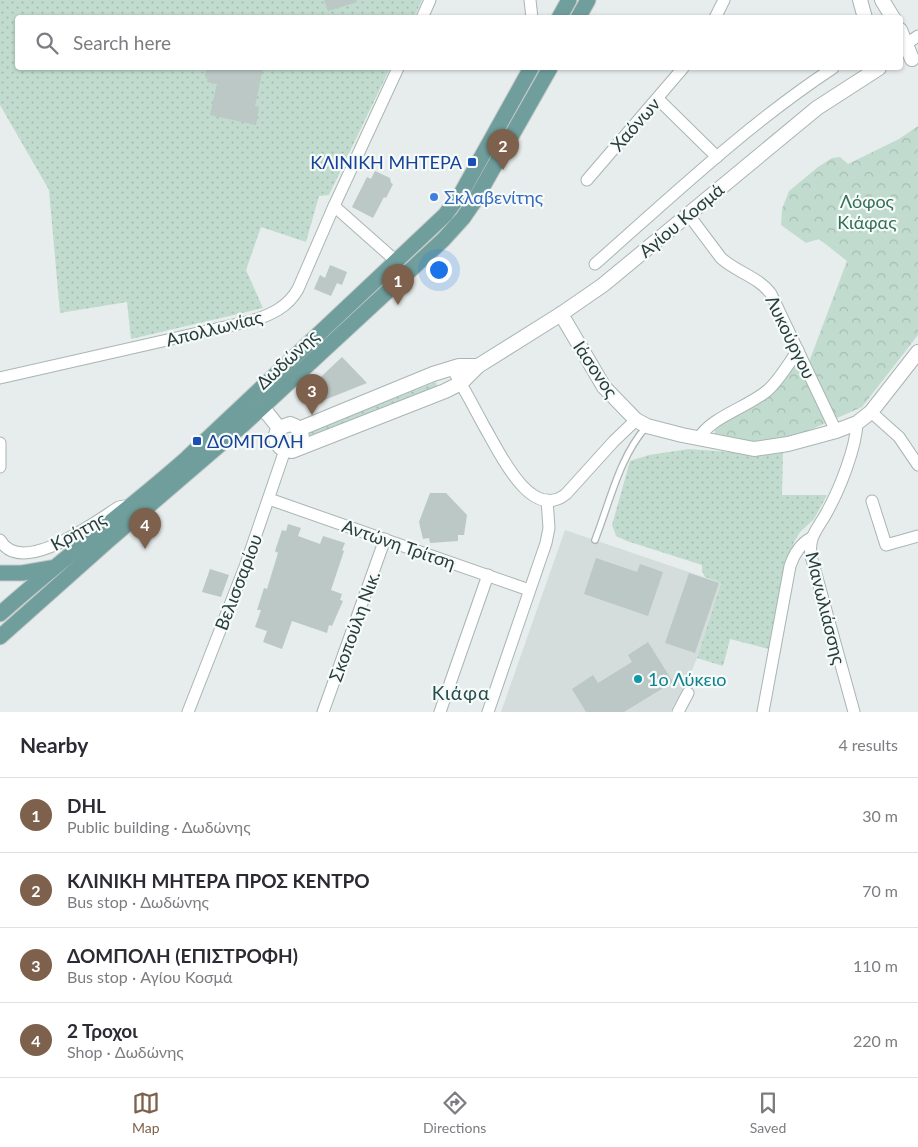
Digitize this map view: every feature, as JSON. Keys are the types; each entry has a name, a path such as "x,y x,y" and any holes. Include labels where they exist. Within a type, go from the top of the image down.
{"main road":[{"path":"561,15 569,0"},
{"path":"580,15 588,0"},
{"name":"Δωδώνης","path":"0,614 52,568 258,402 396,260 434,226 458,200 530,70"},
{"name":"Δωδώνης","path":"0,637 258,402 443,240 463,218 487,180 549,70"},
{"path":"0,573 22,573 52,568"}],"street":[{"path":"423,15 430,0"},
{"path":"530,0 532,15"},
{"path":"716,15 724,0"},
{"path":"860,0 864,15"},
{"path":"882,0 891,15"},
{"path":"910,59 912,40"},
{"name":"Απολλωνίας","path":"0,378 252,321 286,305 294,296 397,70"},
{"name":"Χαόνων","path":"587,180 681,70"},
{"path":"595,264 717,157 780,105 830,70"},
{"name":"Αγίου Κοσμά","path":"291,449 349,429 445,391 460,383 478,366 561,314 602,285 817,108 876,70"},
{"path":"658,99 717,157"},
{"path":"334,206 396,260"},
{"name":"Λυκούργου","path":"688,214 721,258 769,290 836,431"},
{"name":"Ιάσονος","path":"561,314 604,387 642,423"},
{"path":"698,439 709,426 750,403 768,390 798,350"},
{"path":"452,368 513,476 529,493 547,500 556,500 566,494 614,440 642,423 698,439 761,449 781,446 836,431 857,423 871,412 918,352"},
{"name":"Αγίου Κοσμά","path":"299,429 452,368 478,366"},
{"path":"258,402 280,428"},
{"path":"871,412 899,437 918,465"},
{"name":"Μανωλιάσσης","path":"854,712 811,556 810,545 811,538 828,510 841,481 855,436 857,423"},
{"path":"290,424 299,429 302,434 302,440 291,449 279,447 276,441 276,434 280,428 290,424"},
{"path":"0,442 0,467"},
{"name":"Βελισσαρίου","path":"188,712 269,499 291,449"},
{"name":"Αντώνη Τρίτση","path":"269,499 529,590"},
{"path":"488,712 548,534 547,500"},
{"path":"872,501 886,545 918,536"},
{"name":"Κρήτης","path":"0,540 6,548 15,552 44,550 61,543 119,507 130,506"},
{"path":"763,712 792,561 802,544 811,538"},
{"name":"Σκοπούλη Νικ.","path":"323,712 385,539"},
{"path":"440,712 488,575"},
{"path":"678,712 688,693"}],"lane":[{"path":"595,540 625,460 642,423"}],"shaded area":[{"path":"565,530 721,583 697,658 688,680 670,712 501,712"}],"green space":[{"path":"0,0 422,0 415,15 15,15 15,70 389,70 329,195 319,196 306,242 261,227 246,270 263,308 131,339 127,302 60,313 49,190 0,105"},
{"name":"Λόφος Κιάφας","path":"918,126 918,335 862,407 786,439 753,445 715,436 715,426 741,414 774,392 797,361 809,362 847,261 819,239 806,243 781,225 782,209 789,191 832,158 840,157 848,164 899,139"},
{"path":"436,382 438,389 311,439 309,432"},
{"path":"689,449 757,454 783,452 782,495 827,495 814,519 800,532 794,542 784,571 769,649 730,639 723,666 697,658 721,583 705,577 702,565 616,536 612,525 630,461 649,455"}],"building":[{"path":"324,0 356,0 357,2 328,11"},
{"path":"206,70 263,70 255,106 259,107 256,125 210,115 217,84 207,82 208,78 205,77"},
{"path":"375,171 390,178 393,184 373,218 352,207 367,177 371,179"},
{"path":"330,265 347,272 342,285 337,283 331,296 314,289 320,275 325,278"},
{"path":"342,357 367,383 317,403 306,391"},
{"path":"430,493 446,493 467,515 464,535 458,535 458,541 430,543 429,538 423,539 419,522"},
{"path":"288,524 301,528 298,536 320,544 323,536 345,543 331,590 342,594 340,600 343,601 332,626 329,625 327,633 292,621 282,649 263,642 267,631 255,627 261,610 257,610 264,588 267,589 278,553 275,551 282,530 286,531"},
{"path":"596,558 637,572 640,564 663,572 648,616 584,594"},
{"path":"210,569 229,575 221,597 202,592"},
{"path":"689,573 719,583 695,653 665,643"},
{"name":"1ο Λύκειο","path":"648,642 673,682 624,712 586,712 572,689 593,675 598,683 632,662 628,655"}],"place":[{"name":"ΚΛΙΝΙΚΗ ΜΗΤΕΡΑ","path":"472,162"},
{"name":"ΚΛΙΝΙΚΗ ΜΗΤΕΡΑ ΠΡΟΣ ΚΕΝΤΡΟ","path":"503,170"},
{"name":"Σκλαβενίτης","path":"434,197"},
{"name":"DHL","path":"398,305"},
{"name":"ΔΟΜΠΟΛΗ (ΕΠΙΣΤΡΟΦΗ)","path":"312,415"},
{"name":"ΔΟΜΠΟΛΗ","path":"197,441"},
{"name":"2 Τροχοι","path":"145,549"},
{"name":"1ο Λύκειο","path":"638,679"}],"district":[{"name":"Κιάφα","path":"461,692"}]}
